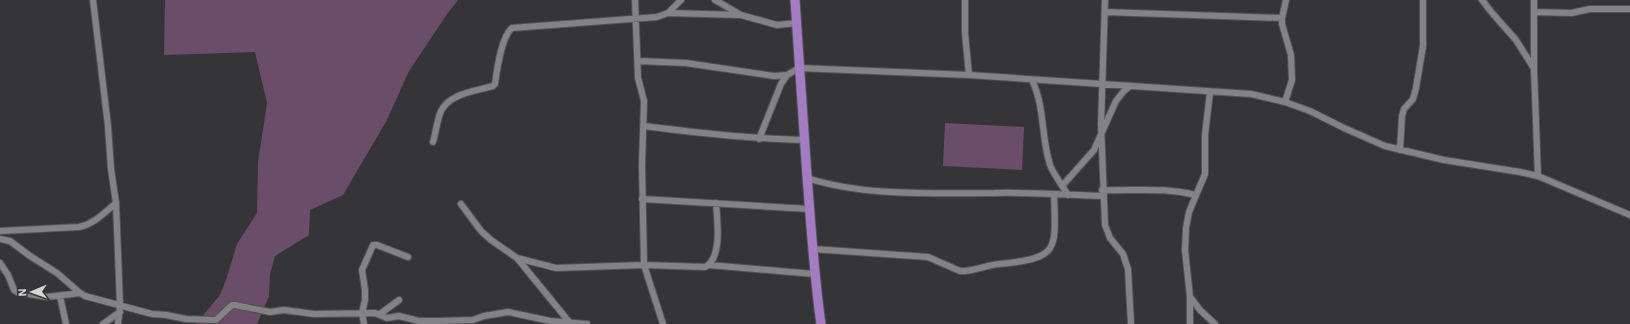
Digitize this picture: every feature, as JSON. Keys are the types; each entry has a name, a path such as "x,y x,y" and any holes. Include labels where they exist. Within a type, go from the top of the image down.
{"main road":[{"path":"795,0 814,274 821,324"}],"street":[{"path":"93,0 116,203 120,309 118,324"},
{"path":"635,0 638,78 644,100 642,155 644,265 663,324"},
{"path":"668,13 681,0"},
{"path":"715,0 741,15"},
{"path":"965,0 965,33 969,75"},
{"path":"1105,0 1103,84 1101,103 1102,193 1105,225 1110,238 1123,254 1128,269 1131,324"},
{"path":"1285,102 1292,80 1291,55 1282,24 1286,0"},
{"path":"1400,150 1402,116 1404,109 1412,98 1416,88 1423,46 1423,0"},
{"path":"1482,0 1516,40 1534,69"},
{"path":"1534,0 1534,69 1538,176"},
{"path":"1534,12 1571,13 1590,8 1630,9"},
{"path":"1105,12 1282,18"},
{"path":"433,142 441,111 449,101 469,92 493,86 495,84 498,59 512,28 657,17 668,13 741,15 777,25 797,23"},
{"path":"638,61 686,63 774,76 787,75 799,68 969,75 1251,94 1285,102 1310,111 1385,146 1444,160 1538,176 1630,215"},
{"path":"759,139 774,100 787,75"},
{"path":"1032,80 1038,93 1047,152 1051,166 1068,195"},
{"path":"1062,186 1073,172 1090,155 1101,136 1116,101 1130,86"},
{"path":"1190,324 1190,297 1185,239 1188,217 1205,174 1205,134 1210,92"},
{"path":"644,126 685,132 759,139 804,140"},
{"path":"807,178 829,184 888,192 938,194 997,192 1068,195 1164,190 1196,195"},
{"path":"813,249 928,258 960,271 988,265 1032,260 1043,256 1048,252 1053,242 1055,229 1054,194"},
{"path":"642,199 716,202 809,209"},
{"path":"517,258 556,268 644,265 705,268 712,261 719,239 716,202"},
{"path":"0,231 79,227 92,223 116,203"},
{"path":"461,204 481,231 491,240 517,258 570,323"},
{"path":"0,239 10,240 30,256 57,273 80,293 120,309 186,319 216,320 221,317 232,305 235,305 270,312 284,310 314,314 380,314 387,318 399,316 420,322 469,321 508,312 550,321 587,324"},
{"path":"364,324 362,313 365,300 362,270 373,245 377,245 408,257"},
{"path":"0,263 8,274 14,290 17,292 47,297 80,293"},
{"path":"708,265 814,274"},
{"path":"60,296 66,324"},
{"path":"1190,297 1200,310 1215,324"},
{"path":"380,314 398,300"},
{"path":"103,324 120,309"}],"shaded area":[{"path":"165,0 458,0 409,71 387,120 343,195 310,210 309,235 275,256 270,274 269,296 257,324 196,324 220,295 237,244 257,213 258,162 267,103 255,52 164,55"},
{"path":"945,123 1024,127 1022,170 943,166"}]}
